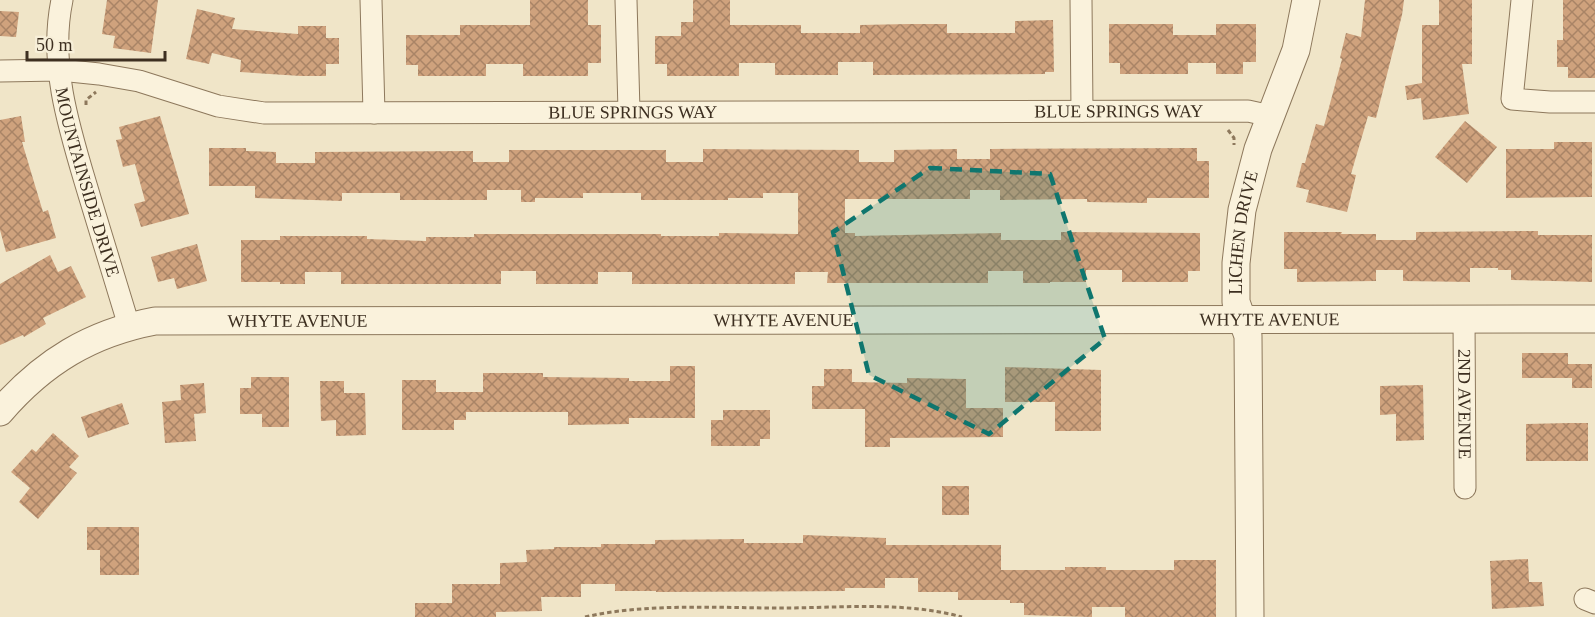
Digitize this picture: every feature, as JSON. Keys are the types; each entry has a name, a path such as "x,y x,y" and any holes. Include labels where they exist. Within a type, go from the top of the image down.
{"street":[{"name":"MOUNTAINSIDE DRIVE","path":"62,0 58,39 67,122 129,326"},
{"path":"371,0 374,114"},
{"path":"626,0 628,111"},
{"path":"1081,0 1082,111"},
{"name":"LICHEN DRIVE","path":"1250,617 1248,336 1236,302 1238,236 1246,189 1296,50 1306,0"},
{"path":"1522,0 1512,99 1595,102"},
{"name":"BLUE SPRINGS WAY","path":"0,71 60,70 99,74 139,81 198,100 243,111 264,113 1248,111 1271,116"},
{"name":"2ND AVENUE","path":"1464,318 1465,488"},
{"name":"WHYTE AVENUE","path":"0,412 15,394 48,364 93,340 129,326 185,319 1595,319"}],"path":[{"path":"85,110 86,100 98,91"},
{"path":"1228,130 1234,138 1235,152"},
{"path":"585,617 612,611 878,608 940,611 962,617"}],"highlighted area":[{"path":"930,168 1050,174 1105,339 989,434 869,375 833,232"}],"building":[{"path":"107,0 158,0 151,53 113,48 115,36 102,34"},
{"path":"530,0 588,0 588,25 601,25 601,63 588,63 588,76 523,76 523,64 486,64 486,76 418,76 418,65 406,65 406,35 460,35 460,25 530,25"},
{"path":"693,0 730,0 730,25 801,25 801,33 860,33 860,25 947,24 947,33 1015,33 1015,21 1053,20 1054,72 1045,72 1045,74 873,75 873,62 838,62 838,75 775,75 775,63 739,63 739,76 667,76 667,64 655,64 655,36 681,36 681,22 693,22"},
{"path":"1365,0 1404,0 1376,118 1368,116 1351,174 1356,175 1347,212 1306,202 1309,190 1296,187 1316,124 1324,126 1342,59 1340,58 1346,33 1361,37"},
{"path":"1439,0 1472,0 1472,64 1462,64 1469,114 1423,120 1421,98 1407,100 1405,86 1422,83 1422,25 1439,25"},
{"path":"1563,0 1595,0 1595,78 1568,78 1568,67 1557,67 1557,40 1563,40"},
{"path":"197,9 235,18 232,29 298,34 298,26 326,26 326,38 339,38 339,64 326,64 326,76 301,76 240,72 241,60 212,53 209,64 186,59"},
{"path":"0,11 19,12 16,37 0,36"},
{"path":"1109,24 1173,24 1173,35 1216,35 1216,24 1256,24 1256,62 1243,62 1243,74 1216,74 1216,63 1188,63 1188,74 1120,74 1120,63 1109,63"},
{"path":"21,116 25,142 22,142 43,212 48,210 56,238 6,252 0,230 0,120"},
{"path":"160,116 189,214 141,227 134,204 145,201 135,164 123,167 116,140 122,139 119,127"},
{"path":"1465,121 1497,147 1467,183 1435,157"},
{"path":"1554,142 1592,142 1592,197 1506,198 1506,149 1554,149"},
{"path":"209,148 246,148 246,151 276,152 276,163 315,163 315,152 473,151 473,162 509,162 509,150 666,150 666,162 703,162 703,149 859,150 859,162 894,162 894,150 957,149 957,159 990,159 990,149 1197,148 1197,161 1209,161 1209,198 1147,198 1147,203 1087,202 1087,199 1000,200 1000,190 970,190 970,199 845,199 845,233 855,233 855,236 1001,233 1001,240 1061,240 1061,232 1200,233 1200,271 1188,271 1188,282 1122,282 1122,270 1086,270 1086,282 1050,283 1023,283 1023,271 988,271 988,283 827,283 828,272 795,272 795,284 632,284 632,272 598,272 598,284 536,284 536,271 501,271 501,284 341,284 341,272 305,272 305,284 280,284 280,282 241,282 241,240 280,240 280,236 367,236 367,239 426,241 426,237 474,237 474,234 719,236 719,233 798,234 798,193 763,193 763,198 728,198 728,200 641,200 641,193 583,193 583,198 535,198 535,202 521,202 521,190 487,190 487,200 400,200 400,193 342,193 342,201 255,198 255,186 209,186"},
{"path":"1538,231 1538,235 1592,235 1592,282 1511,280 1511,270 1470,268 1470,282 1403,281 1403,270 1376,270 1376,281 1297,282 1297,269 1284,269 1284,232 1376,234 1376,240 1416,240 1416,232"},
{"path":"197,244 207,281 177,289 174,278 158,282 151,257"},
{"path":"50,255 58,272 71,266 86,297 43,318 46,324 24,337 23,335 0,345 0,284"},
{"path":"1522,353 1568,353 1568,364 1592,364 1592,388 1572,388 1572,378 1522,378"},
{"path":"670,366 695,366 695,418 629,418 629,424 568,425 568,412 466,412 466,420 454,420 454,430 402,430 402,380 436,380 436,392 483,392 483,373 543,373 543,377 670,381"},
{"path":"1005,367 1101,370 1101,431 1055,431 1055,402 1005,402"},
{"path":"824,369 852,369 852,382 907,383 907,378 966,379 966,408 1003,408 1003,437 890,438 890,447 865,447 865,409 812,409 812,386 824,386"},
{"path":"251,377 289,377 289,427 262,427 262,414 240,414 240,388 251,388"},
{"path":"320,381 344,381 344,393 365,393 366,435 336,436 336,420 321,421"},
{"path":"204,383 206,413 194,414 196,441 165,443 162,402 181,400 180,385"},
{"path":"1423,385 1424,440 1396,441 1396,414 1380,415 1380,386"},
{"path":"122,403 129,424 88,438 81,417"},
{"path":"723,410 770,410 770,439 760,439 760,446 711,446 711,420 723,420"},
{"path":"1588,423 1588,461 1526,461 1526,424"},
{"path":"53,433 79,456 69,467 77,473 38,519 19,502 30,488 11,472 32,449 36,452"},
{"path":"942,486 969,486 969,515 942,515"},
{"path":"87,527 139,527 139,575 100,575 100,550 87,550"},
{"path":"803,535 886,538 886,545 1001,545 1001,570 1065,570 1065,567 1106,567 1106,570 1174,570 1174,560 1216,560 1216,617 1125,617 1125,607 1092,607 1092,617 1024,615 1024,603 1010,603 1010,600 958,600 958,592 918,592 918,578 885,578 885,588 845,588 845,591 615,591 615,584 581,584 581,597 541,597 542,611 496,612 496,617 415,617 415,603 452,603 452,584 500,584 500,563 527,562 526,550 554,549 554,547 601,547 601,544 655,544 655,540 744,539 744,543 803,543"},
{"path":"1528,559 1529,582 1542,582 1544,606 1492,609 1490,561"}]}
